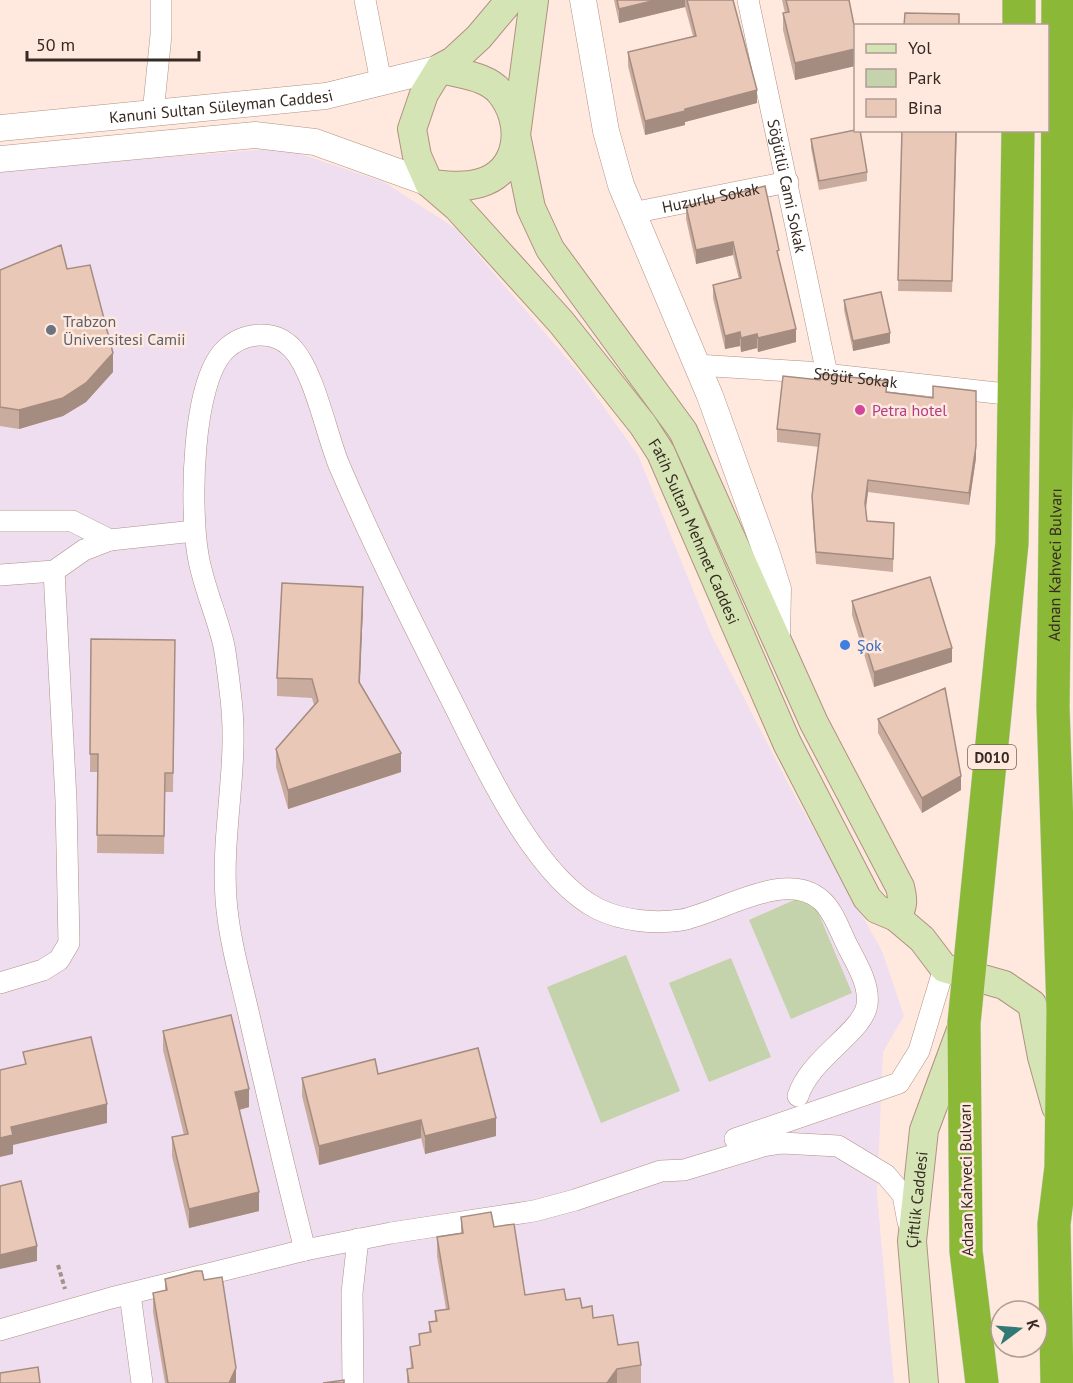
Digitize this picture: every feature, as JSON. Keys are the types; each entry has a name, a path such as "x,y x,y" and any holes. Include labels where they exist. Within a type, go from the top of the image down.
{"highway":[{"name":"Adnan Kahveci Bulvarı","path":"1057,1383 1054,1224 1061,1167 1067,1069 1063,1010 1065,126 1058,0"},
{"name":"Adnan Kahveci Bulvarı","path":"982,1383 966,1251 964,1023 956,972 999,699 1012,543 1018,132"}],"main road":[{"name":"Fatih Sultan Mehmet Caddesi","path":"510,0 479,38 453,61 440,68 424,94 412,129 417,156 429,183 458,208 561,322 643,425 669,471 739,636 797,763 867,898 876,909 896,917 956,972"},
{"name":"Fatih Sultan Mehmet Caddesi","path":"429,183 465,187 482,183 506,167 514,153 534,0"},
{"name":"Fatih Sultan Mehmet Caddesi","path":"440,68 485,81 499,91 509,107 531,208 550,249 683,431 813,723 900,887 903,899 902,910 896,917"},
{"name":"Adnan Kahveci Bulvarı","path":"956,972 1004,985 1032,1004 1042,1057 1062,1129"},
{"name":"Çiftlik Caddesi","path":"924,1383 912,1241 924,1130 964,1023"}],"street":[{"path":"153,113 161,35 161,0"},
{"path":"365,0 381,81"},
{"name":"Fatih Sultan Mehmet Caddesi","path":"583,0 606,131 621,185 697,365 767,554 777,589 777,639"},
{"name":"Söğütlü Cami Sokak","path":"748,0 828,374"},
{"name":"Kanuni Sultan Süleyman Caddesi","path":"0,128 326,96 440,68"},
{"name":"Kanuni Sultan Süleyman Caddesi","path":"0,159 255,135 315,142 429,183"},
{"name":"Huzurlu Sokak","path":"632,213 788,182"},
{"path":"305,1250 280,1153 229,924 224,868 234,774 234,722 224,645 203,579 195,531 193,489 198,426 203,399 219,356 242,338 258,334 273,336 289,343 301,360 340,466 458,714 503,798 543,859 567,885 596,908 625,918 651,922 694,917 774,890 803,890 826,902 861,974 867,1007 860,1022 811,1070 798,1096"},
{"name":"Söğüt Sokak","path":"697,365 828,374 1015,395"},
{"path":"0,521 72,521 110,540"},
{"path":"0,575 54,571 84,550 110,540 195,531"},
{"path":"0,983 43,970 59,960 69,943 66,800 54,571"},
{"path":"661,1171 679,1157 899,1083 919,1051 956,972"},
{"path":"0,1330 129,1294 305,1250 358,1239 534,1211 575,1200 661,1171 684,1170 763,1146 798,1142 838,1146 886,1175 903,1195 912,1241"},
{"path":"353,1383 352,1293 358,1239"},
{"path":"129,1294 142,1383"}],"shaded area":[{"path":"282,148 384,182 455,228 581,375 638,455 711,634 790,787 882,951 904,1016 883,1052 877,1194 894,1383 0,1383 0,171"}],"green space":[{"path":"810,893 852,993 791,1019 749,920"},
{"path":"626,955 680,1091 601,1123 547,987"},
{"path":"731,958 771,1057 709,1082 669,983"}],"building":[{"path":"617,0 656,0 619,9"},
{"path":"687,0 733,0 757,90 645,121 628,52 696,36"},
{"path":"786,0 849,0 854,25 854,49 795,63 783,13 789,12"},
{"path":"905,13 959,14 959,24 904,24"},
{"path":"854,130 860,132 867,172 819,181 811,139"},
{"path":"902,132 956,132 952,281 898,280"},
{"path":"765,186 779,250 777,251 796,329 758,338 757,334 741,338 740,332 725,336 713,285 741,278 733,242 696,250 686,206"},
{"name":"Trabzon Üniversitesi Camii","path":"61,245 67,269 90,265 113,353 86,383 63,398 19,410 0,407 0,270"},
{"path":"881,292 890,333 853,341 844,300"},
{"path":"821,374 887,381 886,392 933,398 933,386 976,391 976,446 969,493 868,480 865,503 867,521 894,523 893,559 816,552 812,496 820,434 777,429 783,376 820,380"},
{"path":"930,577 952,648 874,672 852,601"},
{"path":"282,583 363,587 359,682 401,753 288,790 276,749 318,701 312,679 277,678"},
{"path":"91,639 175,640 173,773 165,773 164,836 97,835 98,754 90,754"},
{"path":"945,688 961,776 922,798 878,719"},
{"path":"231,1015 249,1089 235,1092 259,1192 189,1209 172,1137 188,1134 163,1031"},
{"path":"91,1037 107,1104 11,1127 13,1135 0,1138 0,1070 26,1064 23,1052"},
{"path":"478,1048 496,1118 425,1136 421,1120 319,1146 302,1078 375,1059 378,1074"},
{"path":"21,1181 37,1246 0,1255 0,1186"},
{"path":"491,1212 494,1227 514,1224 525,1295 564,1289 566,1300 580,1298 582,1308 592,1306 593,1318 613,1315 618,1345 638,1342 641,1365 617,1369 607,1383 409,1383 407,1369 413,1368 410,1347 420,1345 419,1334 431,1332 429,1322 437,1321 435,1311 449,1309 437,1237 463,1233 461,1217"},
{"path":"202,1271 204,1280 222,1277 236,1368 229,1383 168,1383 153,1293 167,1290 165,1279"},
{"path":"38,1367 40,1383 0,1383 0,1373"},
{"path":"344,1380 344,1383 323,1383"}],"place":[{"name":"Trabzon Üniversitesi Camii","path":"51,330"},
{"name":"Petra hotel","path":"860,410"},
{"name":"Şok","path":"845,645"}]}
